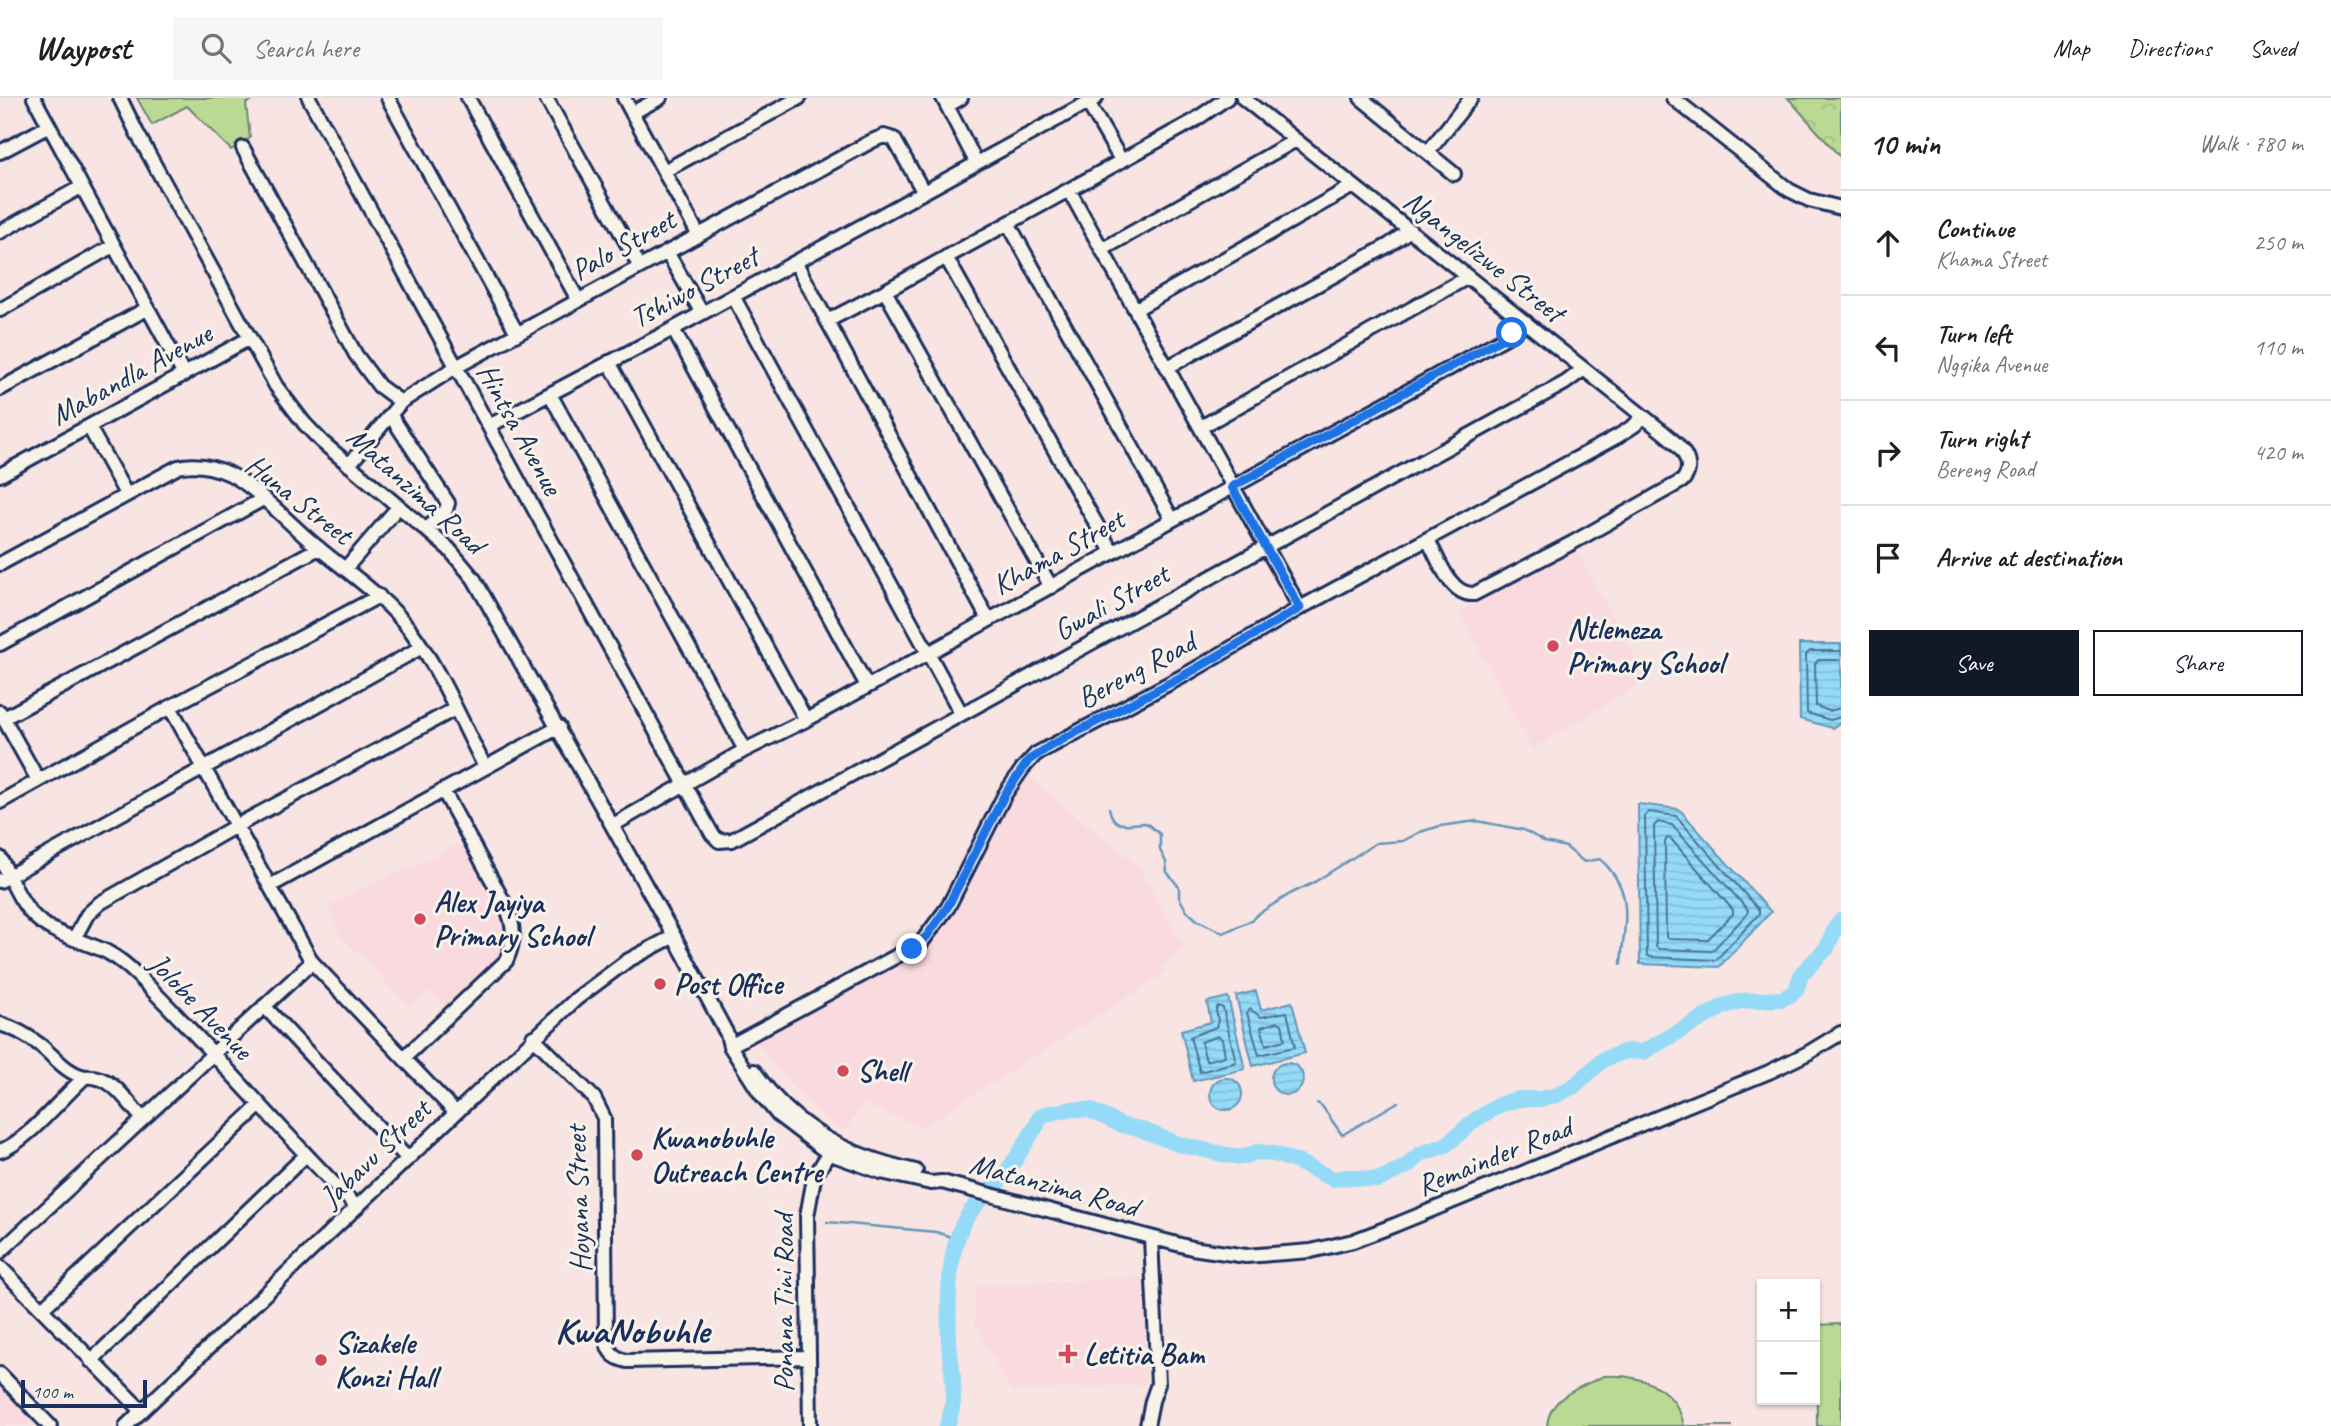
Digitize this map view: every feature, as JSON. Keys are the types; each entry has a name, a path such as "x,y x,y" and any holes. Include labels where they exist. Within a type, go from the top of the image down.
{"street":[{"path":"34,98 184,375"},
{"name":"Matanzima Road","path":"120,98 270,376 297,414 322,442 449,549 474,579 559,727 760,1093 778,1115 831,1149 881,1172 942,1182 1151,1238"},
{"name":"Hintsa Avenue","path":"309,98 684,785"},
{"path":"388,98 517,333"},
{"path":"468,98 578,300"},
{"path":"546,98 640,267"},
{"path":"624,98 698,234"},
{"path":"632,113 660,98"},
{"path":"664,171 799,98"},
{"path":"961,98 945,102 976,162"},
{"path":"827,321 1069,190 1205,114 1227,98"},
{"name":"Ngangelizwe Street","path":"1243,98 1674,441 1687,460 1688,471 1682,481 1474,594 1463,593 1455,588 1428,540"},
{"path":"1428,152 1471,98"},
{"path":"1673,98 1789,190 1809,200 1841,208"},
{"path":"1092,100 1121,160"},
{"name":"Tshiwo Street","path":"489,426 796,263 1092,100"},
{"path":"1366,100 1454,174"},
{"path":"0,152 49,126"},
{"name":"Palo Street","path":"349,465 401,402 456,367 872,141 884,136 894,139 923,191"},
{"path":"1103,249 1296,140"},
{"path":"243,148 356,355 379,386 401,402"},
{"path":"1136,309 1353,186"},
{"path":"0,232 80,187"},
{"path":"1069,190 1300,608"},
{"path":"1008,223 1172,519"},
{"path":"1168,367 1389,245 1410,230"},
{"path":"0,310 113,247"},
{"path":"667,251 702,313"},
{"path":"946,257 1112,552"},
{"path":"796,263 988,619"},
{"path":"1201,428 1468,277"},
{"path":"885,291 1051,587"},
{"path":"733,296 961,713"},
{"path":"0,389 148,308"},
{"name":"Khama Street","path":"613,825 1506,337 1526,322"},
{"path":"673,329 867,686"},
{"name":"Mabandla Avenue","path":"0,475 250,338"},
{"path":"609,362 806,720"},
{"name":"Gwali Street","path":"684,785 716,839 727,841 1565,383 1584,369"},
{"path":"550,394 746,750"},
{"path":"391,416 448,503 446,510 426,530"},
{"name":"Bereng Road","path":"732,1042 921,943 948,906 1005,794 1023,768 1037,754 1618,436 1635,425 1642,416"},
{"path":"89,426 126,494"},
{"name":"Huna Street","path":"0,564 178,467 198,465 230,474 250,487 379,596 403,621 422,647 485,767"},
{"path":"0,644 262,499"},
{"path":"345,569 398,506"},
{"path":"38,780 2,714 319,548"},
{"path":"0,802 170,707 379,596"},
{"path":"5,879 422,647"},
{"path":"170,707 312,961 455,1112"},
{"path":"74,939 87,915 100,903 236,826 455,709"},
{"path":"270,886 559,727"},
{"path":"405,1057 506,961 514,940 506,906 443,790"},
{"name":"Jolobe Avenue","path":"0,858 5,879 33,916 45,925 109,953 128,966 212,1053 305,1156 357,1207"},
{"name":"Jabavu Street","path":"126,1426 533,1037 607,974 643,951 674,936"},
{"path":"0,1252 312,961"},
{"path":"264,1006 408,1159"},
{"path":"0,1024 13,1028 39,1045 71,1072 85,1077 103,1078 142,1118"},
{"name":"Remainder Road","path":"1151,1238 1209,1251 1257,1256 1311,1251 1353,1241 1769,1072 1808,1053 1841,1032"},
{"name":"Hoyana Street","path":"533,1037 594,1098 604,1118 606,1340 613,1355 627,1361 809,1357"},
{"path":"0,1150 8,1148 24,1136 85,1077"},
{"path":"42,1309 259,1106"},
{"name":"Ponana Tini Road","path":"810,1426 807,1216 814,1178 831,1149"},
{"path":"91,1361 305,1156"},
{"path":"1147,1426 1158,1384 1151,1238"},
{"path":"0,1267 142,1411"},
{"path":"0,1374 50,1426"}],"shaded area":[{"name":"Ntlemeza Primary School","path":"1575,549 1647,679 1532,749 1459,612"},
{"path":"1025,774 1137,865 1185,949 1162,965 1165,973 923,1127 865,1104 844,1131 828,1121 797,1092 752,1036 916,950 1002,806"},
{"name":"Alex Jayiya Primary School","path":"463,843 495,896 508,925 503,949 494,965 445,1007 428,991 410,1007 339,933 328,905"},
{"name":"Letitia Bam","path":"1143,1277 1146,1384 1011,1391 975,1323 975,1286"},
{"path":"0,1385 40,1426 0,1426"}],"green space":[{"path":"137,98 256,98 246,104 250,138 231,150 187,106 152,125"},
{"path":"1788,98 1841,98 1841,158"},
{"path":"1841,1324 1841,1426 1817,1426 1817,1405 1820,1405 1820,1325"},
{"path":"1604,1376 1631,1377 1655,1386 1673,1401 1684,1426 1547,1426 1549,1416 1560,1400"}],"water":[{"path":"1799,644 1841,644 1841,722 1832,728 1800,719"},
{"path":"1638,804 1679,809 1771,912 1719,967 1640,964"},
{"path":"1256,991 1261,1010 1292,1002 1305,1053 1253,1066 1236,996"},
{"path":"1228,997 1245,1069 1193,1081 1181,1030 1211,1022 1207,1002"},
{"path":"1287,1063 1298,1068 1303,1079 1298,1090 1287,1095 1276,1090 1271,1079 1276,1068"},
{"path":"1226,1078 1237,1083 1242,1094 1237,1105 1226,1110 1215,1105 1210,1094 1215,1083"}],"waterway":[{"path":"1109,808 1118,823 1146,823 1160,834 1160,850 1167,872 1179,887 1179,897 1186,910 1197,920 1223,933 1250,921 1376,843 1403,841 1440,826 1477,821 1524,830 1545,842 1566,847 1584,862 1600,859 1611,871 1619,883 1625,908 1621,964"},
{"path":"947,1426 953,1404 949,1289 960,1229 975,1206 1006,1173 1039,1118 1045,1114 1071,1109 1090,1110 1121,1125 1140,1129 1178,1144 1242,1157 1257,1152 1274,1154 1333,1179 1348,1177 1378,1180 1407,1166 1420,1154 1446,1145 1475,1120 1501,1104 1557,1095 1574,1086 1604,1059 1627,1051 1643,1052 1724,1006 1741,1001 1781,999 1790,995 1796,990 1802,973 1827,948 1841,920"},
{"path":"1317,1103 1342,1135 1398,1102"},
{"path":"827,1222 936,1232 957,1239"}],"place":[{"name":"Ntlemeza Primary School","path":"1553,646"},
{"name":"Alex Jayiya Primary School","path":"420,919"},
{"name":"Post Office","path":"660,984"},
{"name":"Shell","path":"843,1071"},
{"name":"Kwanobuhle Outreach Centre","path":"637,1155"},
{"name":"Letitia Bam","path":"1068,1354"},
{"name":"Sizakele Konzi Hall","path":"321,1360"}],"district":[{"name":"KwaNobuhle","path":"632,1330"}],"route":[{"path":"912,949 927,936 948,906 1005,794 1029,760 1050,746 1185,675 1300,608 1232,487 1512,333"}]}
